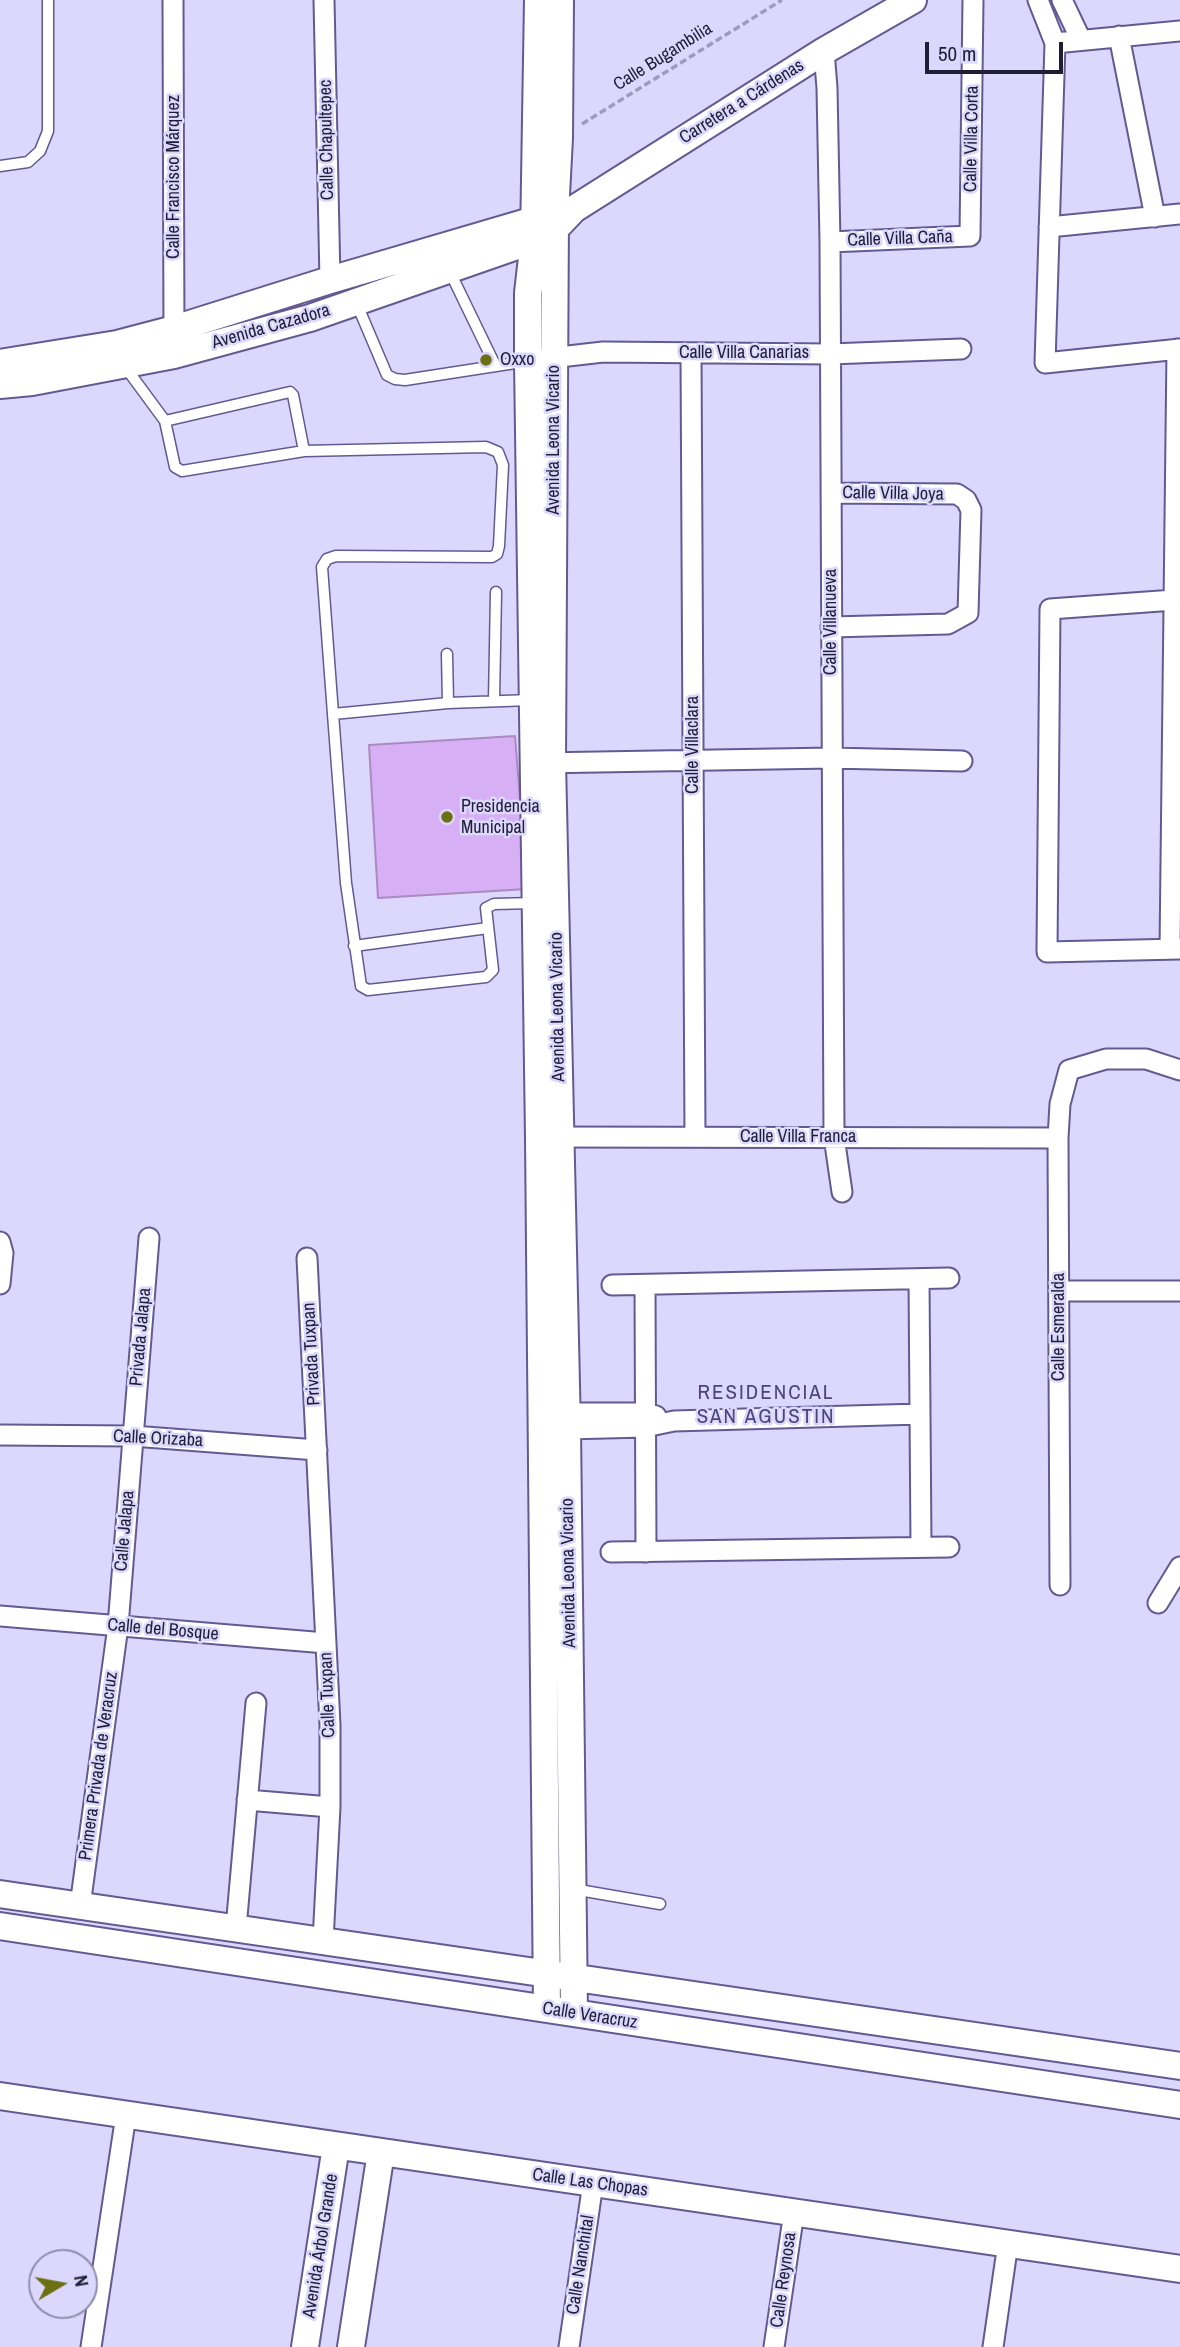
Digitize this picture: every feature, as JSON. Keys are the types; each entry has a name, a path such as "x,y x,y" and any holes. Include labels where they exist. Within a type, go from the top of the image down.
{"street":[{"name":"Calle Francisco Márquez","path":"173,0 174,342"},
{"name":"Calle Chapultepec","path":"324,0 330,280"},
{"name":"Avenida Leona Vicario","path":"538,0 555,358 542,763 534,903 567,1421 574,2013"},
{"name":"Avenida Leona Vicario","path":"547,2009 550,1137 542,763 531,700 528,293 550,222 559,138 560,0"},
{"name":"Carretera a Cárdenas","path":"550,222 824,51 912,0"},
{"name":"Calle Villa Corta","path":"970,236 973,0"},
{"path":"1038,0 1055,43 1045,363 1178,349 1174,600 1175,949 1047,952 1050,609 1174,600"},
{"path":"1062,0 1081,40"},
{"path":"1055,43 1180,31"},
{"path":"1119,36 1155,217"},
{"name":"Calle Villanueva","path":"824,51 830,242 834,1137 842,1192"},
{"path":"1049,227 1180,214"},
{"name":"Avenida Cazadora","path":"174,342 330,280 495,242 550,222"},
{"name":"Calle Villa Caña","path":"830,242 970,236"},
{"name":"Avenida Cazadora","path":"0,386 32,382 120,353 310,318 449,268 495,242"},
{"name":"Calle Villa Canarias","path":"528,361 603,352 830,354 961,349"},
{"name":"Avenida Cazadora","path":"0,363 120,353"},
{"name":"Calle Villaclara","path":"691,353 695,1137"},
{"name":"Calle Villa Joya","path":"831,493 957,494 966,500 971,510 968,613 948,624 831,627"},
{"path":"542,763 831,758 962,761"},
{"name":"Calle Esmeralda","path":"1060,1585 1060,1104 1069,1070 1107,1059 1146,1059 1180,1070"},
{"name":"Calle Villa Franca","path":"550,1137 1058,1138"},
{"name":"Privada Jalapa","path":"133,1436 149,1238"},
{"path":"0,1242 3,1254 0,1284"},
{"name":"Privada Tuxpan","path":"307,1258 317,1450"},
{"path":"611,1285 949,1278"},
{"path":"919,1279 920,1547"},
{"path":"645,1285 646,1552"},
{"path":"1059,1291 1180,1291"},
{"path":"567,1421 674,1421 920,1414"},
{"name":"Calle Orizaba","path":"0,1435 133,1436 317,1450"},
{"name":"Calle Jalapa","path":"118,1626 133,1436"},
{"name":"Calle Tuxpan","path":"317,1450 330,1725 330,1807 323,1941"},
{"path":"611,1552 949,1547"},
{"path":"1158,1603 1180,1567"},
{"name":"Calle del Bosque","path":"0,1616 326,1643"},
{"name":"Primera Privada de Veracruz","path":"80,1906 118,1626"},
{"path":"236,1928 256,1703"},
{"path":"247,1800 330,1807"},
{"name":"Calle Veracruz","path":"0,1894 1180,2066"},
{"name":"Calle Veracruz","path":"0,1926 1180,2105"},
{"path":"361,1980 364,1946"},
{"path":"1032,2082 1033,2063 1042,2046"},
{"path":"1107,2094 1116,2077 1116,2057"},
{"name":"Calle Las Chopas","path":"0,2096 1180,2269"},
{"path":"91,2347 125,2115"},
{"name":"Avenida Árbol Grande","path":"305,2347 336,2146"},
{"path":"351,2347 381,2152"},
{"name":"Calle Nanchital","path":"569,2347 593,2183"},
{"name":"Calle Reynosa","path":"774,2347 794,2212"},
{"path":"993,2347 1008,2243"}],"lane":[{"path":"0,166 27,162 40,151 48,131 48,0"},
{"path":"449,268 495,365"},
{"path":"356,301 387,375 395,379 405,380 528,361"},
{"path":"120,353 165,421 175,467 182,471 304,450 486,447 498,452 502,465 497,554 492,557 336,556 327,559 322,567 346,883 361,986 368,990 486,977 493,970 486,908 490,905 534,903"},
{"path":"165,421 290,392 293,395 304,450"},
{"path":"494,701 496,592"},
{"path":"447,654 448,704"},
{"path":"333,714 531,700"},
{"path":"354,946 488,928"},
{"path":"572,1889 660,1904"}],"path":[{"name":"Calle Bugambilia","path":"559,138 782,0"}],"building":[{"name":"Presidencia Municipal","path":"515,736 527,889 378,898 369,745"}],"place":[{"name":"Oxxo","path":"486,360"},
{"name":"Presidencia Municipal","path":"447,817"}],"district":[{"name":"RESIDENCIAL SAN AGUSTIN","path":"766,1405"}]}
